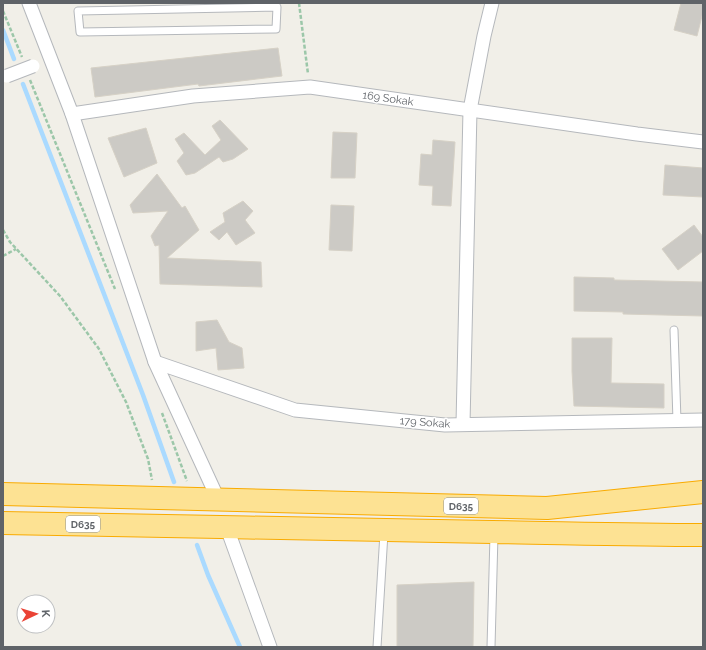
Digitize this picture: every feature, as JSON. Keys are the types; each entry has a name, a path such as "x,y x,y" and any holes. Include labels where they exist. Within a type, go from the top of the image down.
{"highway":[{"name":"D635","path":"3,494 547,508 703,492"},
{"name":"D635","path":"3,523 703,535"}],"street":[{"path":"29,3 72,114 155,362 218,499"},
{"path":"463,424 470,110 492,3"},
{"path":"5,77 31,72 51,60"},
{"name":"169 Sokak","path":"72,114 193,96 310,87 630,133 703,142"},
{"name":"179 Sokak","path":"155,362 295,410 445,425 703,420"},
{"path":"227,528 270,647"}],"lane":[{"path":"277,7 276,29 80,32 78,11 277,7"},
{"path":"674,330 677,421"},
{"path":"377,647 384,530"},
{"path":"491,647 494,532"}],"path":[{"path":"299,3 310,87"},
{"path":"3,11 22,58"},
{"path":"31,72 116,291"},
{"path":"3,230 16,249 60,296 99,349 126,402 148,459 155,498"},
{"path":"3,256 16,249"},
{"path":"161,410 189,485"}],"building":[{"path":"681,3 703,3 703,12 697,36 674,30"},
{"path":"278,48 282,76 199,86 198,84 95,97 91,68"},
{"path":"220,120 248,149 233,159 223,162 219,157 195,173 186,175 177,161 184,153 175,139 184,133 205,155 221,140 212,126"},
{"path":"146,128 157,163 124,177 108,138"},
{"path":"333,132 357,133 355,178 331,178"},
{"path":"433,140 455,142 451,206 432,205 433,186 419,185 421,154 432,155"},
{"path":"665,165 703,168 703,197 663,195"},
{"path":"157,174 182,208 185,206 199,230 167,258 261,262 262,287 160,284 159,245 155,246 151,236 168,211 133,213 130,205"},
{"path":"243,201 253,211 245,220 255,233 236,245 227,232 219,240 210,232 225,222 223,213"},
{"path":"331,205 354,206 352,251 329,250"},
{"path":"694,225 703,237 703,251 678,270 662,249"},
{"path":"574,277 614,278 614,280 703,282 703,316 574,311"},
{"path":"217,320 229,342 242,348 244,368 218,370 216,348 196,351 196,322"},
{"path":"572,338 612,338 611,383 664,384 664,408 574,406"},
{"path":"474,582 473,647 397,647 397,585"}],"waterway":[{"path":"3,30 14,59"},
{"path":"23,84 143,395 174,482"},
{"path":"197,545 208,575 240,647"}]}
